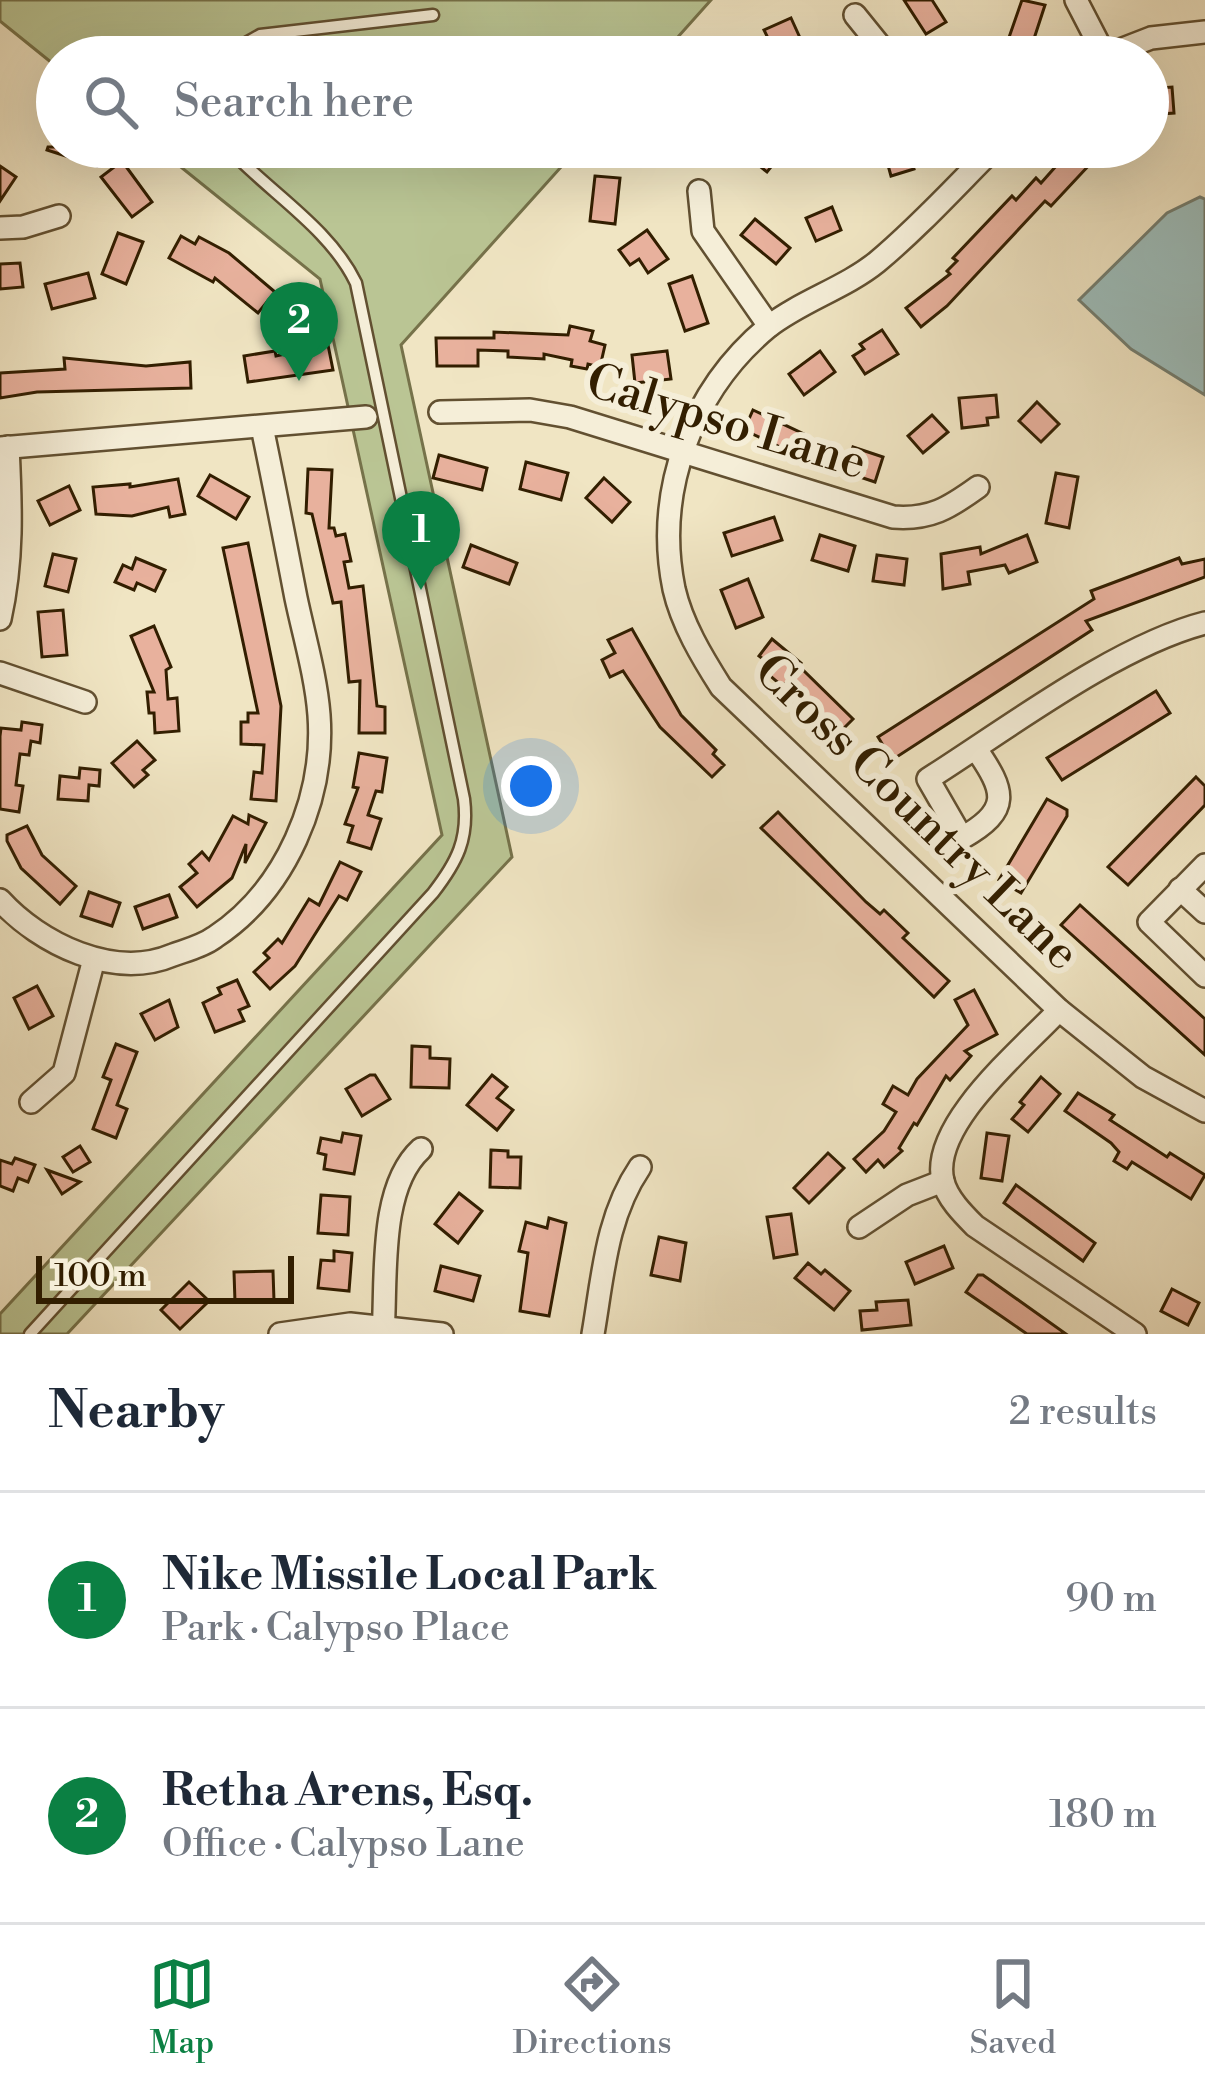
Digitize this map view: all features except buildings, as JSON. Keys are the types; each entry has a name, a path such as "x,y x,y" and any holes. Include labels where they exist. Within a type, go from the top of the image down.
{"street":[{"path":"1076,0 1094,36"},
{"path":"854,15 872,36"},
{"path":"1169,36 1205,32"},
{"name":"Cross Country Lane","path":"967,168 875,263 770,326 718,377 696,414 671,491 668,534 675,591 698,651 721,687 1059,1010 1143,1077 1205,1111"},
{"path":"699,191 703,231 770,326"},
{"path":"0,228 22,227 59,215"},
{"name":"Calypso Lane","path":"440,412 530,410 607,426 893,518 944,512 978,487"},
{"path":"0,619 10,574 13,514 4,447 365,417"},
{"path":"0,900 40,935 94,959 163,960 214,939 278,873 309,811 318,766 319,713 262,427"},
{"path":"976,748 1113,662 1183,628 1205,623"},
{"path":"0,673 85,702"},
{"path":"1205,865 1149,922 1205,976"},
{"path":"1180,889 1205,912"},
{"path":"31,1102 64,1073 94,959"},
{"path":"1059,1010 959,1117 944,1148 943,1181 957,1207 975,1226 1135,1334"},
{"path":"383,1330 391,1208 400,1178 421,1149"},
{"path":"593,1334 613,1218 640,1167"},
{"path":"859,1227 907,1195 943,1181"},
{"path":"280,1334 350,1324 442,1334"}],"lane":[{"path":"258,36 433,15"},
{"path":"30,1334 433,893 465,840 464,799 356,283 344,260 315,228 249,168"}],"green space":[{"path":"0,0 711,0 679,36 36,36 36,50 0,21"},
{"path":"182,168 560,168 401,345 512,857 67,1334 0,1334 0,1314 442,835 320,279"}],"water":[{"path":"1200,197 1205,199 1205,395 1131,349 1079,300 1167,213"}],"place":[{"name":"Retha Arens, Esq.","path":"299,381"},
{"name":"Nike Missile Local Park","path":"421,590"}]}
